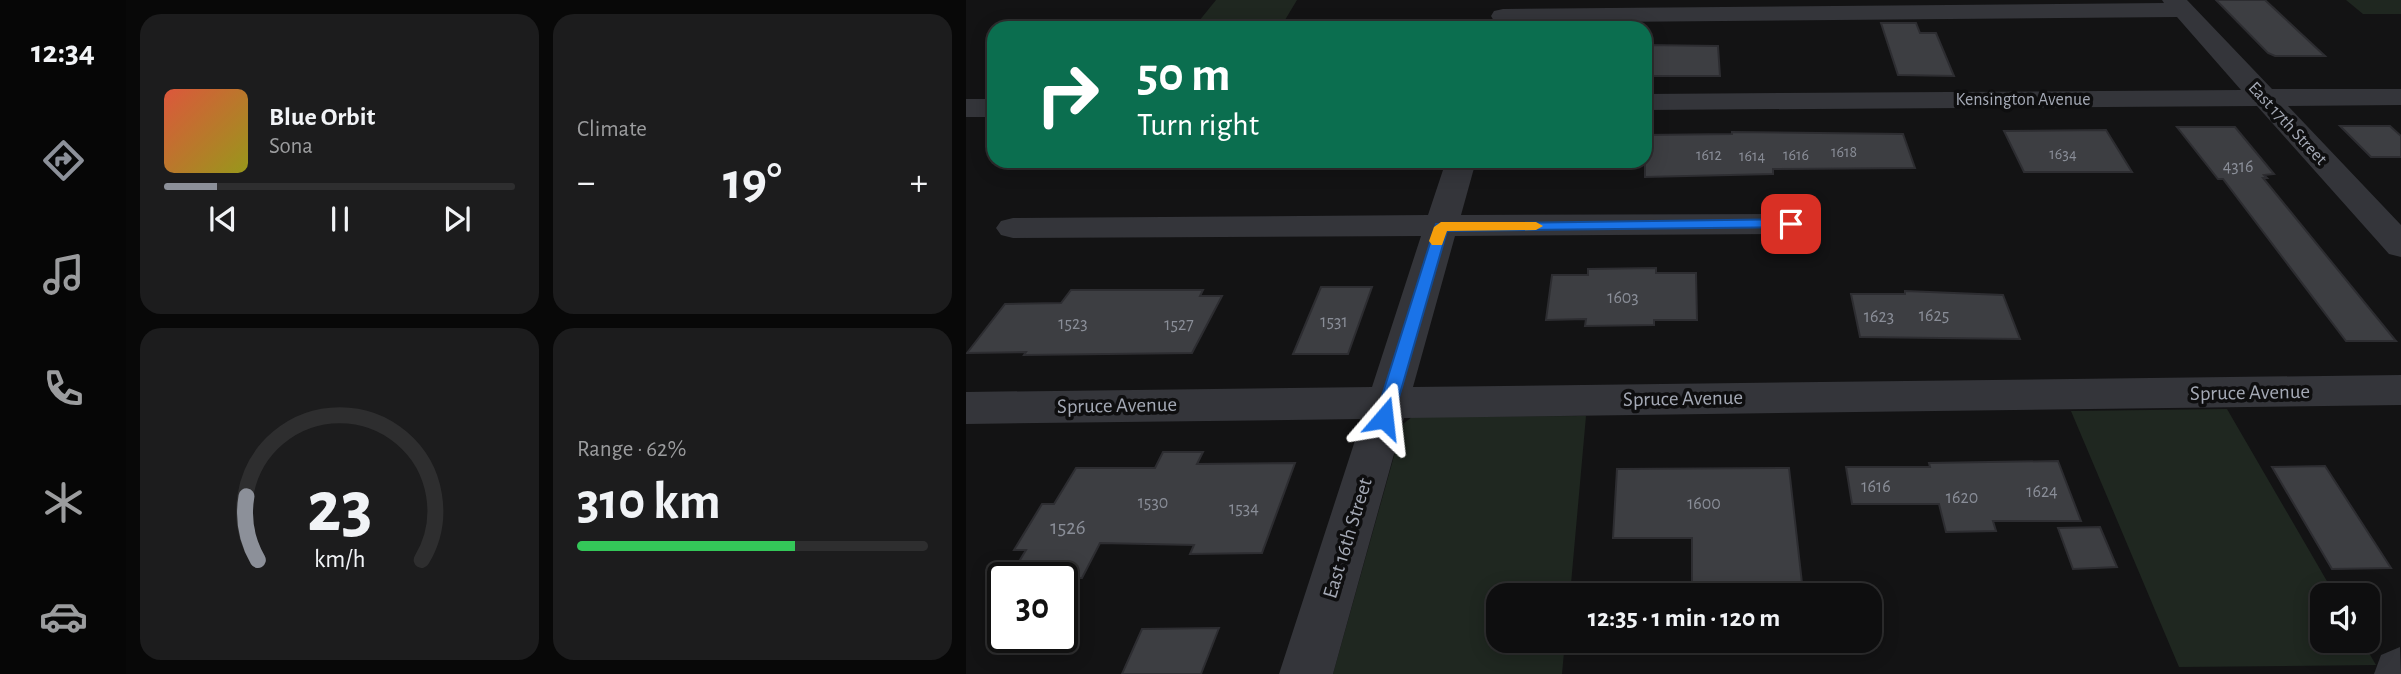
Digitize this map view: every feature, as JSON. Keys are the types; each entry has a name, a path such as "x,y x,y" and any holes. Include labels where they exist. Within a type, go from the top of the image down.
{"street":[{"path":"1503,15 2179,5"},
{"name":"East 17th Street","path":"2179,5 2401,246"},
{"name":"Kensington Avenue","path":"1652,102 2401,97"},
{"path":"966,108 987,108"},
{"name":"East 16th Street","path":"1306,674 1459,168"},
{"path":"1013,228 1791,224"},
{"name":"Spruce Avenue","path":"966,408 2401,390"}],"shaded area":[{"path":"1216,0 1297,0 1285,20 1489,20 1489,21 1199,21"},
{"path":"2346,0 2401,0 2401,14 2363,14"},
{"path":"2227,409 2328,583 2310,583 2310,653 2369,653 2376,665 2179,667 2071,411"},
{"path":"1586,416 1571,583 1486,583 1486,653 1564,653 1562,674 1333,674 1403,424 1412,417"}],"building":[{"path":"2216,0 2265,0 2325,56 2275,56 2268,53"},
{"path":"1881,23 1916,23 1920,33 1936,33 1954,76 1898,75"},
{"path":"1652,45 1718,46 1720,76 1652,76"},
{"path":"2340,126 2390,126 2401,136 2401,157 2371,157"},
{"path":"2177,127 2235,127 2274,174 2264,175 2267,178 2263,178 2396,341 2346,341 2223,179 2218,179"},
{"path":"2106,130 2132,172 2024,172 2004,131"},
{"path":"1903,134 1915,168 1773,169 1773,174 1645,177 1645,168 1652,168 1652,135"},
{"path":"1656,268 1656,273 1696,273 1697,320 1654,320 1654,325 1585,326 1586,319 1546,320 1552,275 1588,275 1588,269"},
{"path":"1321,287 1372,287 1348,354 1293,354"},
{"path":"1071,290 1203,290 1200,296 1222,296 1192,353 967,353 1005,304 1061,303"},
{"path":"1905,291 2003,295 2020,339 1860,337 1851,294 1905,294"},
{"path":"1163,452 1203,452 1197,464 1295,463 1262,553 1190,554 1194,545 1100,543 1082,578 1078,578 1078,562 1019,562 1026,550 1014,550 1042,504 1054,504 1076,468 1155,468"},
{"path":"2058,461 2081,521 1993,521 1996,531 1946,532 1939,504 1852,504 1846,467 1930,467 1929,463"},
{"path":"2325,466 2391,568 2332,569 2272,467"},
{"path":"1789,468 1802,583 1692,583 1692,538 1613,538 1617,469"},
{"path":"2100,527 2117,567 2073,569 2058,528"},
{"path":"1219,628 1201,674 1122,674 1142,629"}],"slow traffic":[{"path":"1437,241 1441,227 1536,226"}],"route":[{"path":"1384,418 1441,227 1791,224"}]}
